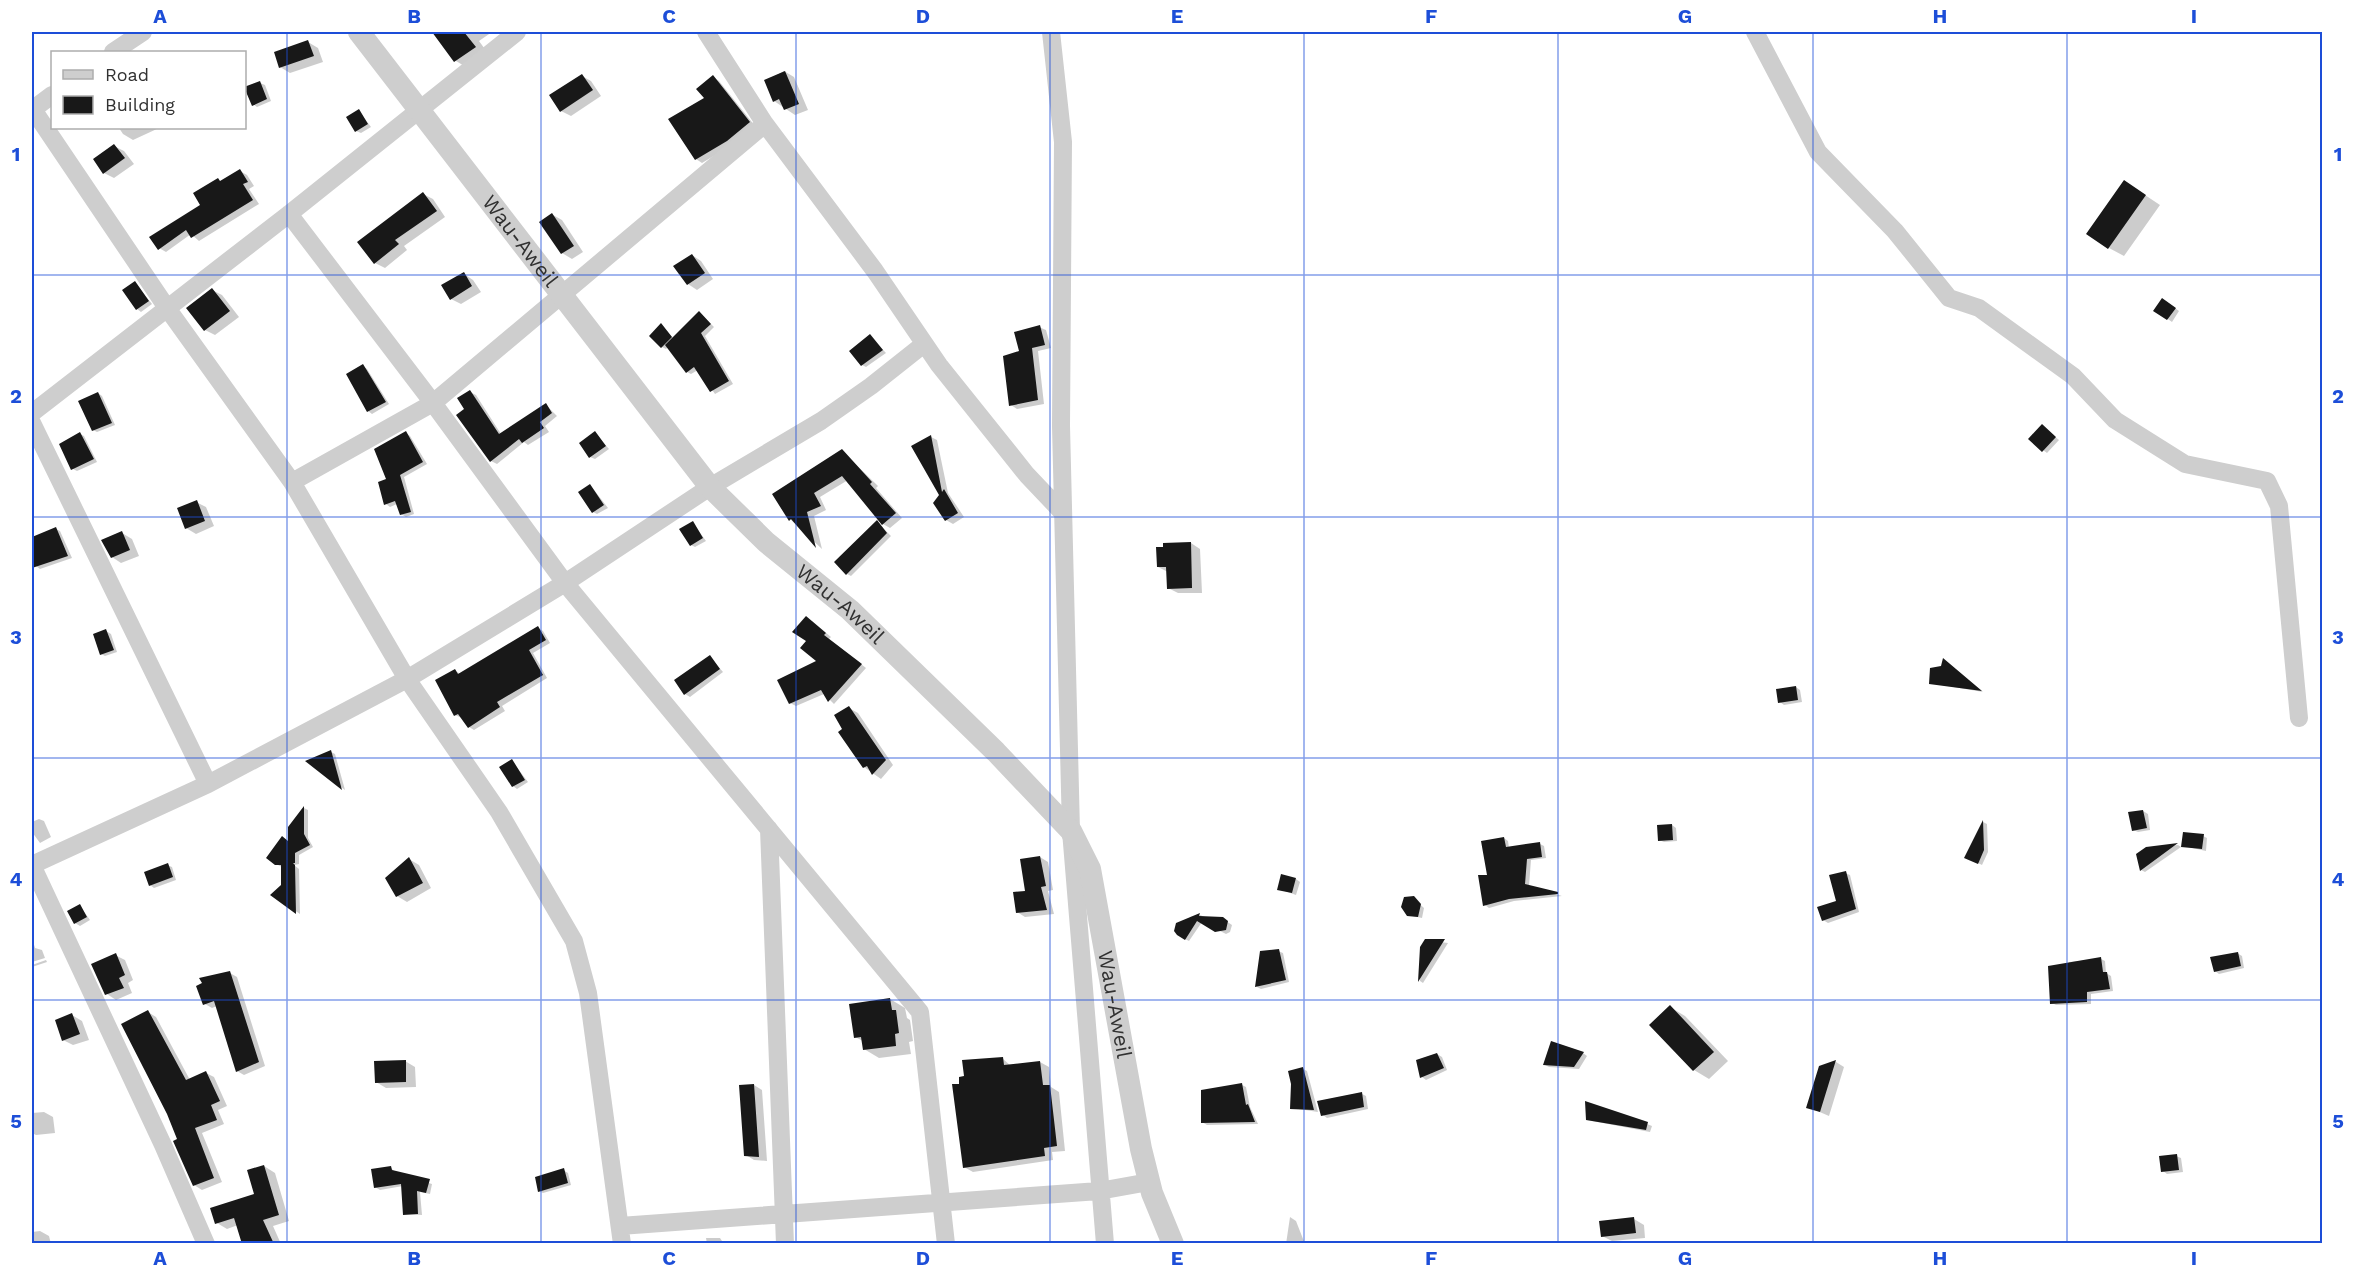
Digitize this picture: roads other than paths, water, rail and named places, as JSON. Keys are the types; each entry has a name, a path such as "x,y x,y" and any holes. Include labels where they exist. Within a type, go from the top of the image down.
{"street":[{"path":"114,51 143,32"},
{"name":"Wau-Aweil","path":"359,32 710,487 766,542 850,610 996,752 1071,831 1090,869 1149,1182 1173,1244"},
{"path":"32,412 290,214 517,32"},
{"path":"706,32 765,124 875,271 924,344 1027,475 1063,513"},
{"path":"1051,32 1063,142 1063,513 1071,831 1105,1244"},
{"path":"1755,32 1818,152 1894,231 1949,298 1979,308 2073,376 2115,420 2185,464 2267,481 2279,506 2299,718"},
{"path":"51,96 32,109 167,308 292,482 407,679 499,812 574,941 588,993 621,1235 782,1214 1099,1191 1149,1182"},
{"path":"292,482 434,403 765,124"},
{"path":"290,214 434,403 565,583 920,1011 946,1244"},
{"path":"206,1244 158,1134 32,865 208,784 407,679 565,583 710,487 852,400 924,344"},
{"path":"32,423 208,784"},
{"path":"769,829 782,1214 785,1244"}]}
